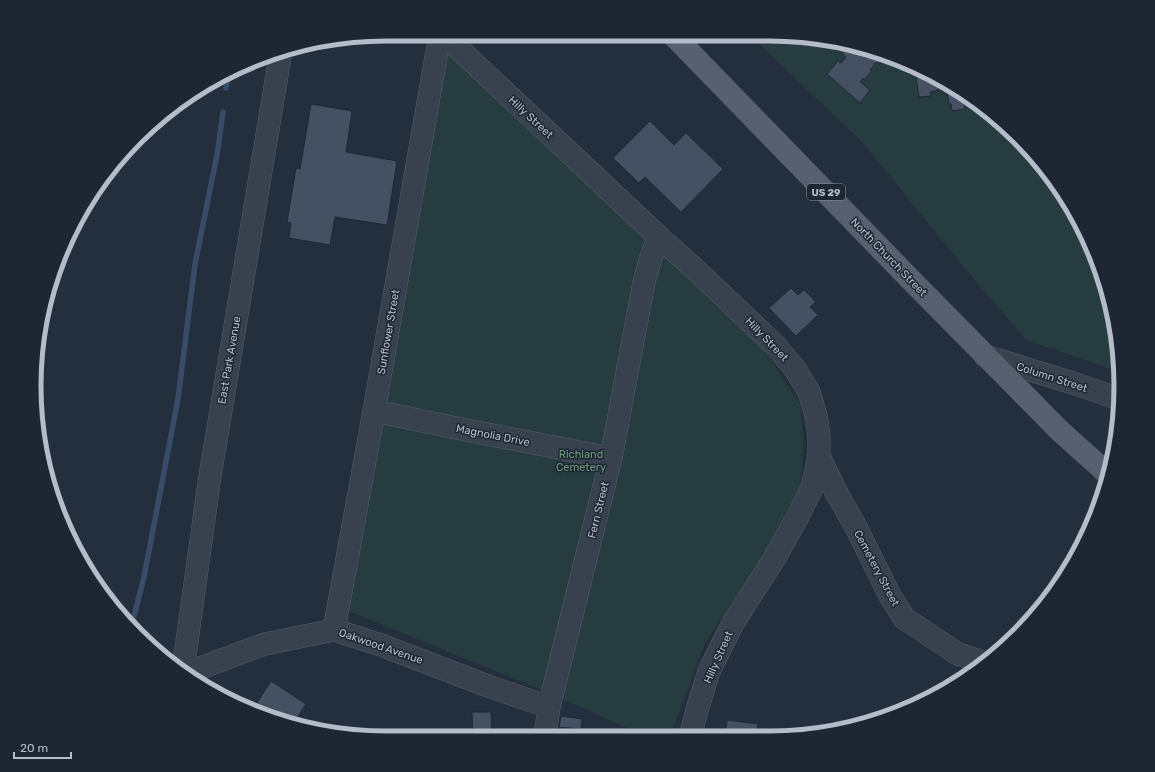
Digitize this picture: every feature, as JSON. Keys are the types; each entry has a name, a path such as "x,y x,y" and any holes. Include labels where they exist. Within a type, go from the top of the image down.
{"main road":[{"name":"North Church Street","path":"679,41 985,356 1060,431 1103,470"}],"street":[{"name":"Sunflower Street","path":"334,630 441,41"},
{"name":"Hilly Street","path":"449,41 769,340 795,369 809,392 816,416 819,456 812,488 798,518 733,623 709,671 696,710 691,731"},
{"name":"East Park Avenue","path":"184,666 210,476 280,58"},
{"name":"Fern Street","path":"546,731 549,707 612,458 644,282 651,257 659,237"},
{"name":"Column Street","path":"985,356 1114,397"},
{"name":"Magnolia Drive","path":"374,411 612,458"},
{"name":"Cemetery Street","path":"819,456 889,594 904,618 958,654 978,661"},
{"name":"Oakwood Avenue","path":"192,671 264,644 334,630 381,645 488,686 549,707"}],"green space":[{"path":"756,41 814,44 858,53 901,67 942,87 961,99 979,112 1013,142 1043,176 1056,194 1088,254 1096,275 1107,319 1111,341 1113,370 1026,340 967,271 863,143"},
{"name":"Richland Cemetery","path":"447,54 763,348 800,404 804,442 801,485 763,555 705,643 672,731 634,731 542,690 346,610"}],"building":[{"path":"844,50 882,60 878,64 876,62 870,70 872,71 864,80 863,78 860,82 870,90 860,103 827,74 838,61 841,63 846,57 842,53"},
{"path":"921,76 940,86 939,90 930,92 931,96 919,97 916,77"},
{"path":"947,90 965,102 965,109 952,111 951,104 949,104"},
{"path":"311,104 352,111 346,152 397,161 387,225 335,217 330,245 289,238 291,223 287,222 296,168 300,169"},
{"path":"650,121 674,145 686,133 723,169 681,212 645,177 639,183 613,158"},
{"path":"791,288 798,295 804,290 816,302 810,307 818,315 796,336 769,308"},
{"path":"271,681 306,704 296,719 255,705"},
{"path":"472,712 491,712 492,731 473,731"},
{"path":"561,716 582,719 581,729 559,727"},
{"path":"727,720 758,724 757,731 726,731"}],"waterway":[{"path":"226,88 228,80"},
{"path":"133,620 144,577 178,399 195,264 217,155 223,112"}]}
